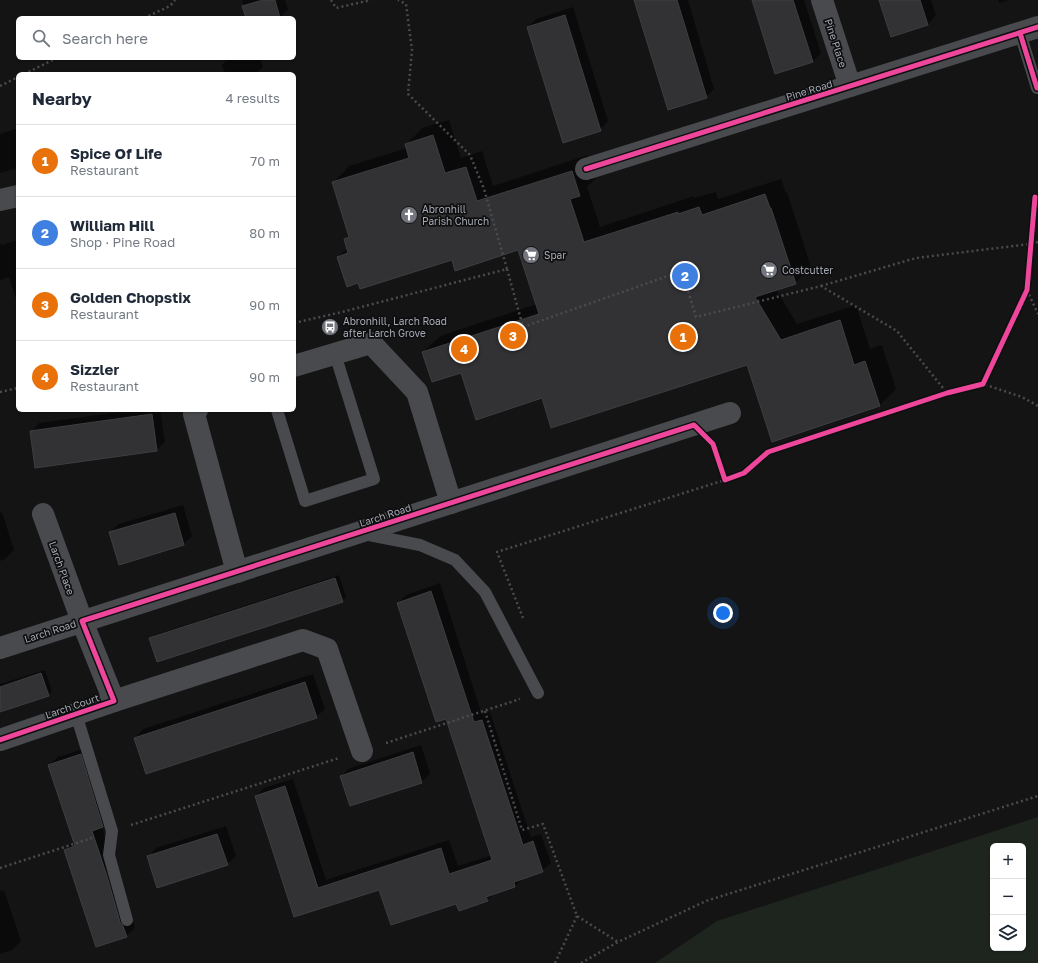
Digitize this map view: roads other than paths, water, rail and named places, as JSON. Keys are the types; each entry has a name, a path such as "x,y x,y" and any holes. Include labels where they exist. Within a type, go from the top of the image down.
{"street":[{"name":"Pine Place","path":"822,0 850,86"},
{"name":"Pine Road","path":"586,169 1029,30"},
{"path":"0,200 16,196"},
{"path":"296,365 370,343 417,392 451,503"},
{"path":"196,412 194,414 237,572"},
{"name":"Larch Road","path":"0,648 730,413"},
{"name":"Larch Place","path":"43,514 82,621"},
{"name":"Larch Court","path":"82,621 114,700"},
{"name":"Larch Court","path":"0,740 114,700 303,640 327,649 362,751"}],"lane":[{"path":"1029,30 1037,88"},
{"path":"278,412 305,501 374,479 335,354"},
{"path":"359,533 420,545 455,560 485,592 538,693"},
{"path":"76,714 112,831 109,855 127,920"}],"place":[{"name":"Abronhill Parish Church","path":"409,215"},
{"name":"Spar","path":"531,255"},
{"name":"Costcutter","path":"769,270"},
{"name":"William Hill","path":"685,276"},
{"name":"Abronhill, Larch Road after Larch Grove","path":"330,327"},
{"name":"Golden Chopstix","path":"513,336"},
{"name":"Spice Of Life","path":"683,337"},
{"name":"Sizzler","path":"464,349"}]}
